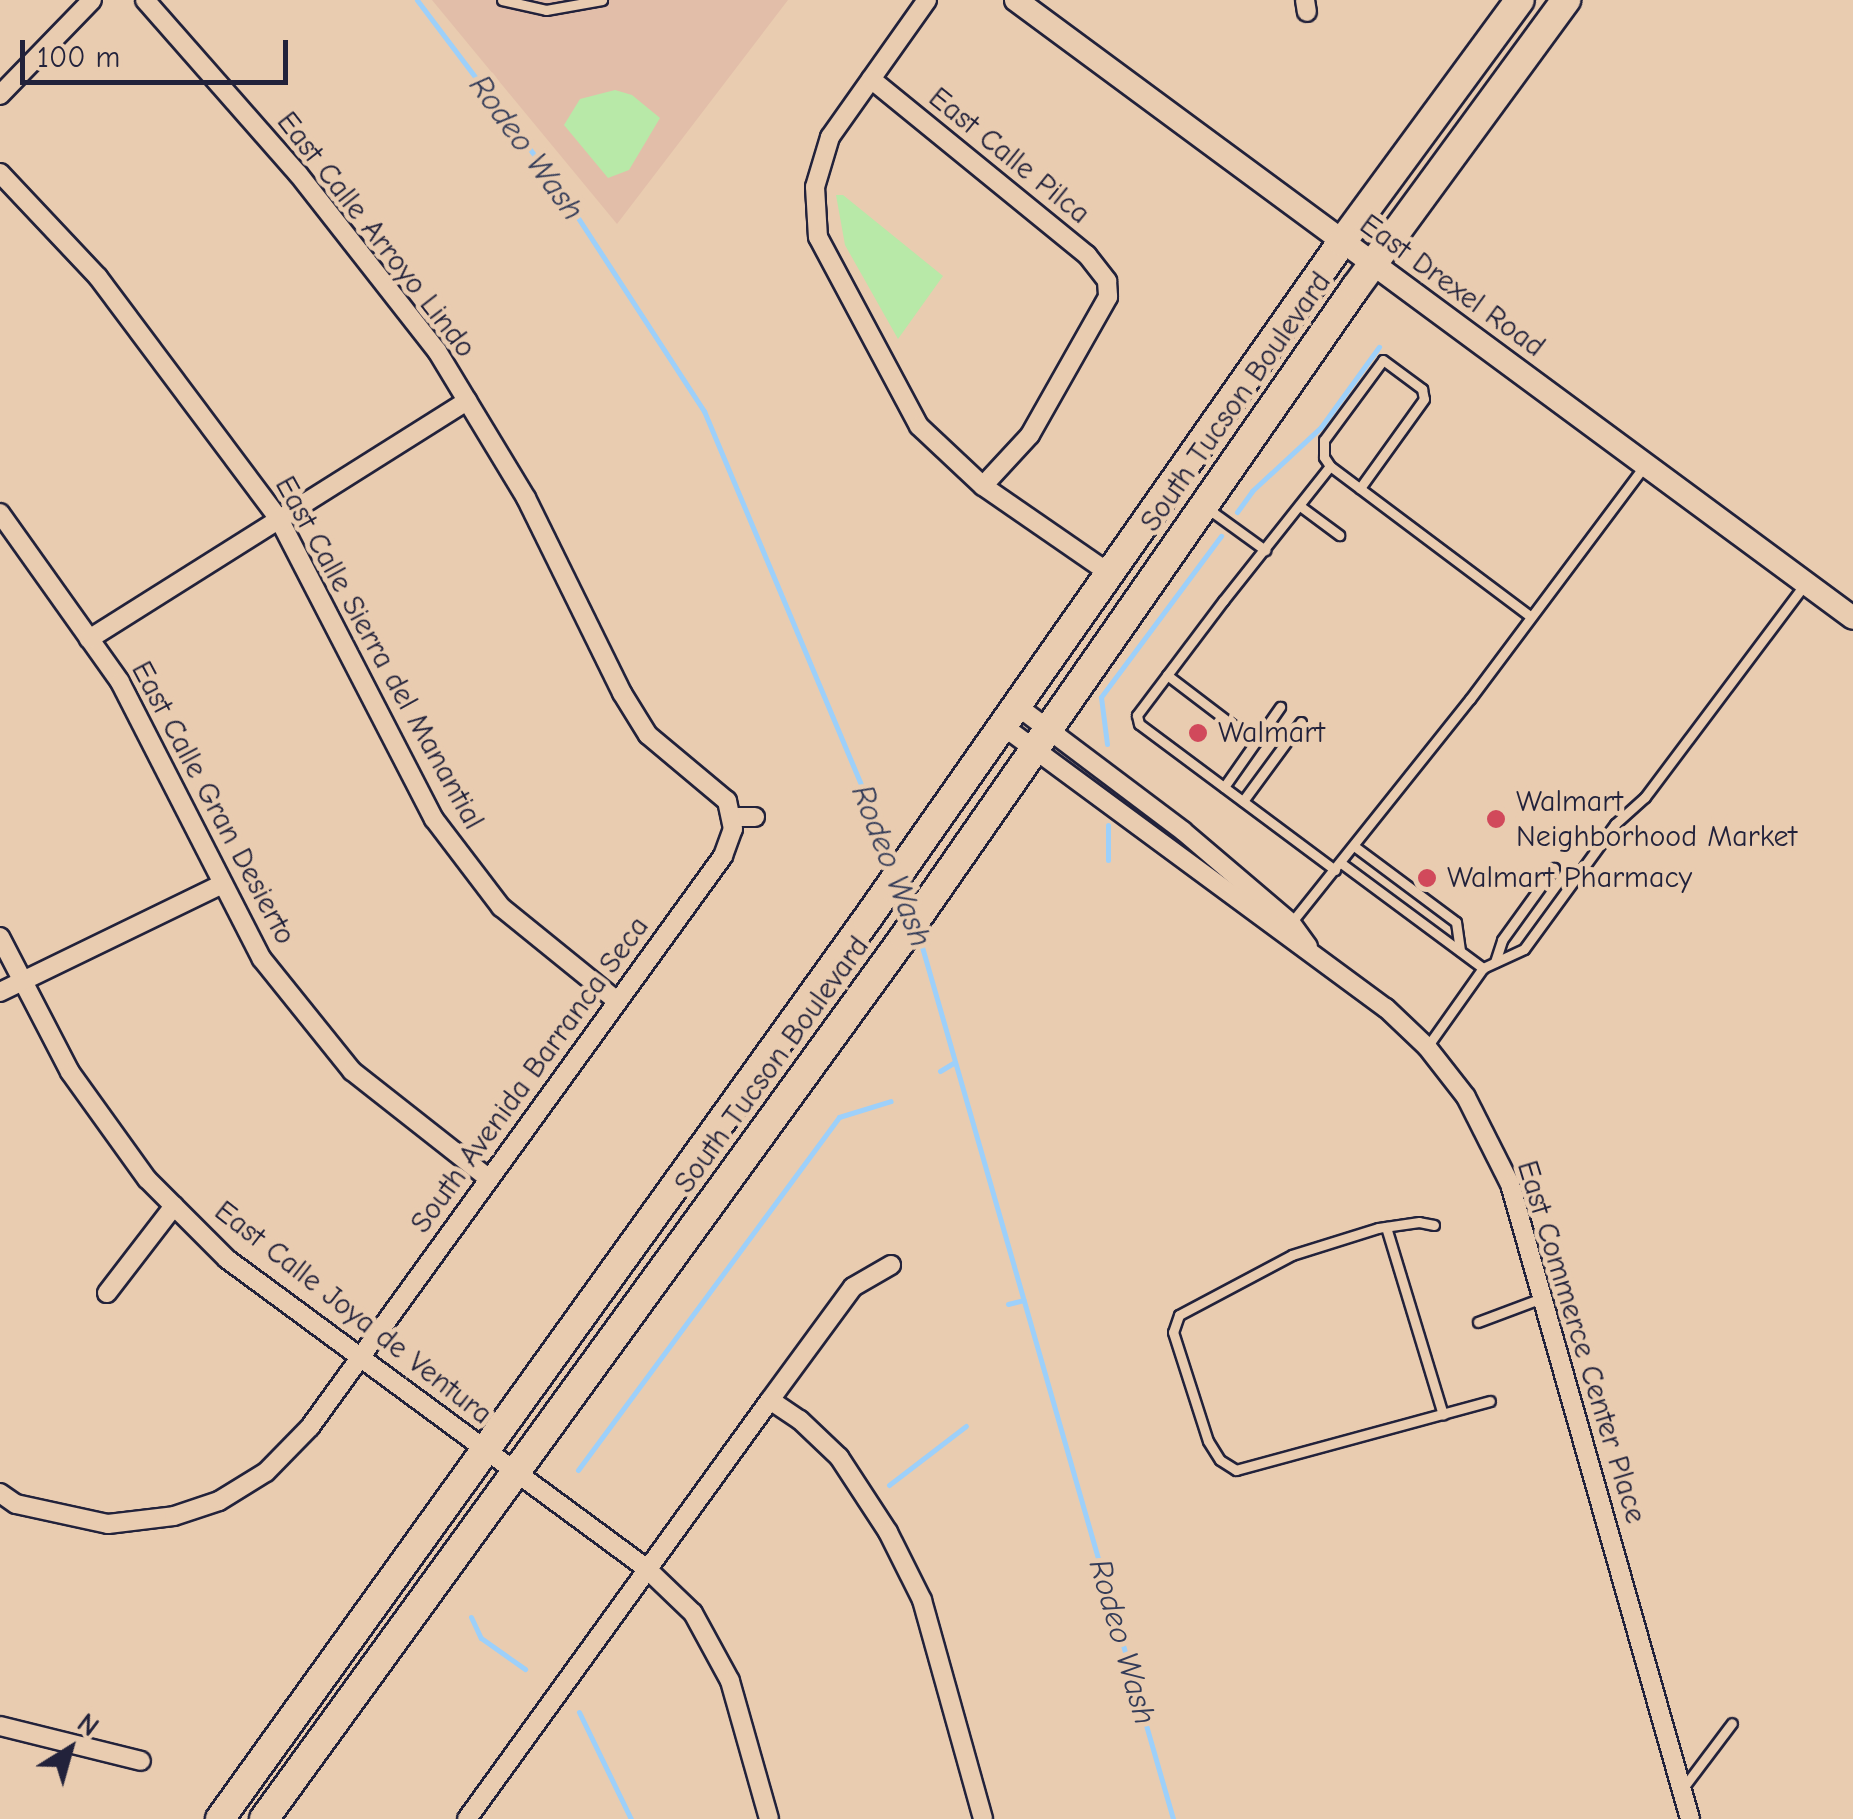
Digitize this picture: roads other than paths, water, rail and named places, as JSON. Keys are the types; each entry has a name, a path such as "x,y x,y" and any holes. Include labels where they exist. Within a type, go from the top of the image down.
{"main road":[{"name":"South Tucson Boulevard","path":"220,1819 913,852 1106,572 1520,0"},
{"name":"South Tucson Boulevard","path":"264,1819 904,937 1373,264 1566,0"}],"street":[{"path":"0,95 92,0"},
{"name":"East Calle Arroyo Lindo","path":"145,0 298,174 437,351 526,498 622,693 648,735 727,801 734,817"},
{"path":"927,0 830,137 815,187 818,237 919,426 984,486 1106,572"},
{"name":"East Drexel Road","path":"1016,0 1853,618"},
{"name":"East Calle Pilca","path":"871,79 1115,280 1030,435 984,486"},
{"name":"East Calle Sierra del Manantial","path":"0,174 98,277 279,519 434,819 500,907 617,1000"},
{"path":"89,639 467,401"},
{"name":"East Calle Gran Desierto","path":"0,513 120,682 262,958 352,1070 488,1179"},
{"name":"East Commerce Center Place","path":"1009,716 1183,831 1291,922 1308,946 1427,1047 1466,1097 1510,1184 1690,1819"},
{"name":"East Commerce Center Place","path":"1040,738 1283,936 1308,946"},
{"path":"734,817 756,817"},
{"name":"South Avenida Barranca Seca","path":"0,1494 16,1504 108,1524 221,1511 266,1472 310,1428 723,856 731,842 734,817"},
{"path":"0,992 222,884"},
{"name":"East Calle Joya de Ventura","path":"0,937 70,1072 147,1179 227,1259 358,1360 646,1568 693,1614 730,1681 768,1819"},
{"path":"107,1293 174,1206"},
{"path":"467,1819 853,1287 891,1265"},
{"path":"770,1400 800,1420 838,1457 888,1532 922,1600 983,1819"},
{"path":"0,1726 141,1761"}],"lane":[{"path":"502,0 546,10 602,0"},
{"path":"1360,488 1424,399 1422,389 1384,360 1324,440 1330,466 1531,617"},
{"path":"1291,922 1354,846 1645,465"},
{"path":"1330,466 1136,716 1139,724 1243,801 1484,968"},
{"path":"1203,505 1265,550"},
{"path":"1300,506 1339,535"},
{"path":"1427,1047 1484,968 1524,950 1615,824 1645,797 1806,584"},
{"path":"1167,674 1188,697 1237,735 1255,742"},
{"path":"1224,787 1280,707"},
{"path":"1243,801 1301,722"},
{"path":"1156,736 1164,726"},
{"path":"1174,750 1182,740"},
{"path":"1207,774 1214,764"},
{"path":"1354,846 1456,922 1460,951"},
{"path":"1495,962 1502,940 1554,868"},
{"path":"1434,1225 1420,1222 1386,1227 1268,1267 1179,1315 1173,1332 1208,1441 1220,1460 1236,1470 1490,1400"},
{"path":"1386,1227 1443,1415"},
{"path":"1478,1322 1544,1297"},
{"path":"1682,1790 1732,1722"}],"waterway":[{"name":"Rodeo Wash","path":"417,0 554,181 704,411 893,861"},
{"path":"1237,512 1252,491 1321,427 1379,347"},
{"path":"1107,744 1101,697 1221,536"},
{"path":"1108,825 1108,860"},
{"name":"Rodeo Wash","path":"902,886 910,908"},
{"name":"Rodeo Wash","path":"918,933 1173,1819"},
{"path":"940,1071 955,1062"},
{"path":"578,1470 839,1117 891,1101"},
{"path":"1008,1304 1024,1300"},
{"path":"889,1485 966,1426"},
{"path":"471,1617 481,1638 525,1669"},
{"path":"579,1712 631,1819"}],"place":[{"name":"Walmart","path":"1198,733"},
{"name":"Walmart Neighborhood Market","path":"1496,819"},
{"name":"Walmart Pharmacy","path":"1427,878"}]}
